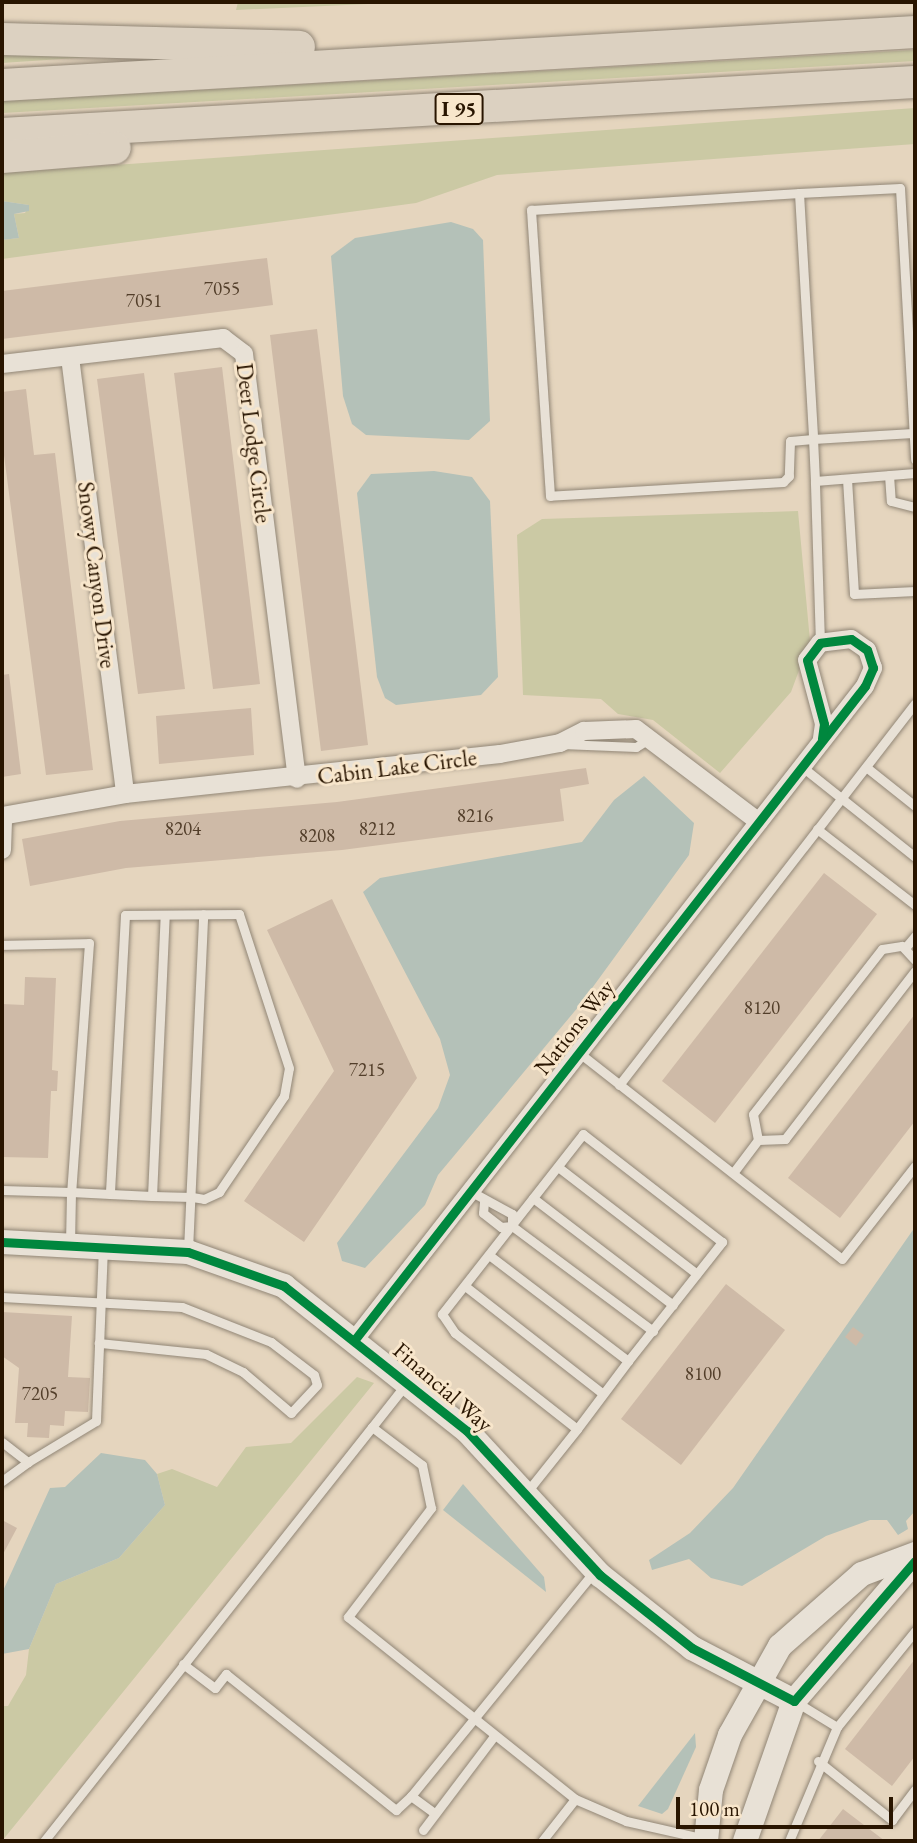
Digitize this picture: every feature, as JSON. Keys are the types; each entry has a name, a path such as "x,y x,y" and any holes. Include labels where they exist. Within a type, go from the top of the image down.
{"highway":[{"name":"I 95","path":"2,85 915,32"},
{"path":"2,39 360,47 422,59"},
{"name":"I 95","path":"2,134 915,82"},
{"path":"2,157 525,106"}],"street":[{"name":"Deer Lodge Circle","path":"2,365 223,338 244,354 297,779"},
{"name":"Snowy Canyon Drive","path":"70,357 125,793"},
{"name":"Nations Way","path":"356,1338 477,1197 578,1052 759,822 873,668 867,650 850,639 820,643"},
{"path":"820,643 807,660 824,724 822,739"},
{"name":"Cabin Lake Circle","path":"2,816 125,793 297,779 560,743 584,731 636,729 759,822"},
{"path":"2,816 2,850"},
{"name":"Financial Way","path":"2,1241 188,1252 284,1286 356,1338 409,1381 525,1494 596,1570 692,1648 794,1701"},
{"path":"709,1841 711,1790 756,1682 818,1608 862,1574 915,1555"},
{"path":"745,1841 794,1701 915,1561"}],"lane":[{"path":"913,433 790,441 792,469 783,482 550,496 531,210 900,188 915,460"},
{"path":"800,193 815,481 820,643"},
{"path":"815,481 915,473"},
{"path":"889,475 891,501 915,507"},
{"path":"847,479 854,594 915,591"},
{"path":"620,1085 915,703"},
{"path":"801,766 915,857"},
{"path":"866,766 915,806"},
{"path":"817,830 915,905"},
{"path":"188,1252 203,914"},
{"path":"2,1190 71,1192 110,1194 152,1196 192,1197 219,1192 284,1096 289,1068 239,914 125,915 110,1194"},
{"path":"152,1196 165,915"},
{"path":"733,1173 758,1140 753,1114 882,949 905,948 915,936"},
{"path":"2,945 89,943 69,1245"},
{"path":"905,948 915,960"},
{"path":"758,1140 785,1139 915,971"},
{"path":"578,1052 842,1259 915,1166"},
{"path":"525,1494 577,1429 722,1242 583,1134 442,1314 455,1333 577,1429"},
{"path":"558,1167 697,1274"},
{"path":"512,1226 512,1214 492,1199 477,1197 483,1213 501,1227 512,1226 653,1331"},
{"path":"533,1198 673,1305"},
{"path":"2,1481 28,1462 96,1422 103,1246"},
{"path":"489,1255 628,1361"},
{"path":"465,1286 603,1394"},
{"path":"2,1297 182,1307 271,1342 314,1375 317,1385 291,1413 243,1373 206,1354 99,1343"},
{"path":"44,1841 409,1381"},
{"path":"372,1427 422,1465 431,1508 348,1617 575,1799 626,1821 709,1841"},
{"path":"2,1442 28,1462"},
{"path":"183,1664 215,1688 226,1674 397,1810 596,1570"},
{"path":"789,1841 818,1761 836,1727 915,1631"},
{"path":"794,1701 836,1727"},
{"path":"423,1830 494,1736"},
{"path":"818,1761 892,1820 915,1790"},
{"path":"411,1796 434,1813"},
{"path":"542,1841 575,1799"}],"shaded area":[{"path":"238,2 411,2 236,10"},
{"path":"2,45 135,54 2,63"},
{"path":"915,50 915,61 2,113 2,101"},
{"path":"915,108 915,144 497,175 416,203 2,259 2,240 19,238 14,214 25,213 29,205 2,201 2,173"},
{"path":"2,201 29,205 29,211 14,214 19,238 2,240"},
{"path":"451,222 473,229 483,240 490,421 469,440 366,435 352,424 343,396 331,256 355,238"},
{"path":"434,471 472,477 490,501 498,677 481,695 396,705 385,698 377,677 357,493 371,474"},
{"path":"798,511 810,641 791,692 720,773 653,720 618,714 601,699 523,695 517,535 542,519"},
{"path":"644,776 694,823 689,855 579,1006 438,1175 425,1205 365,1268 342,1261 337,1243 438,1108 450,1075 440,1039 363,892 380,878 582,842 614,800"},
{"path":"915,1227 915,1511 906,1521 908,1529 898,1535 887,1520 870,1520 826,1536 742,1586 711,1578 689,1559 652,1570 649,1560 690,1533 733,1488"},
{"path":"357,1377 374,1383 2,1841 2,1706 8,1706 26,1675 29,1649 56,1584 119,1558 165,1505 157,1474 172,1469 217,1487 246,1447 291,1443"},
{"path":"101,1453 145,1460 157,1474 165,1505 119,1558 56,1584 29,1649 2,1654 2,1593 50,1488 65,1487"},
{"path":"463,1484 544,1577 546,1592 443,1510"},
{"path":"695,1733 696,1747 668,1809 662,1814 638,1806"}],"building":[{"path":"267,258 273,305 2,339 2,291"},
{"path":"317,329 368,745 321,751 270,335"},
{"path":"222,367 260,684 213,689 174,373"},
{"path":"144,373 185,689 138,694 97,379"},
{"path":"26,389 34,455 55,453 93,770 46,775 2,440 2,392"},
{"path":"9,674 21,774 2,777 2,675"},
{"path":"251,708 254,755 159,764 156,716"},
{"path":"586,768 589,784 560,789 564,821 342,850 126,868 30,886 22,839 120,821 337,802"},
{"path":"824,873 877,914 715,1123 662,1081"},
{"path":"332,899 417,1078 304,1242 244,1201 334,1071 267,930"},
{"path":"25,977 56,978 52,1070 58,1071 57,1091 51,1091 48,1158 2,1157 2,1004 24,1005"},
{"path":"915,1014 915,1121 840,1218 788,1178"},
{"path":"726,1284 785,1330 681,1465 621,1419"},
{"path":"2,1312 72,1316 68,1377 90,1378 88,1412 65,1411 64,1426 50,1425 49,1438 27,1437 28,1423 15,1423 19,1368 2,1356"},
{"path":"853,1327 864,1335 856,1346 845,1337"},
{"path":"2,1520 17,1528 2,1556"},
{"path":"915,1659 915,1756 892,1786 845,1749"},
{"path":"843,1809 885,1841 818,1841"}],"cycle path":[{"path":"356,1338 865,686 873,668 867,650 851,639 820,643 807,660 824,724 822,739"},
{"path":"2,1242 188,1252 284,1286 467,1431 600,1575 692,1648 794,1701 915,1561"}]}
